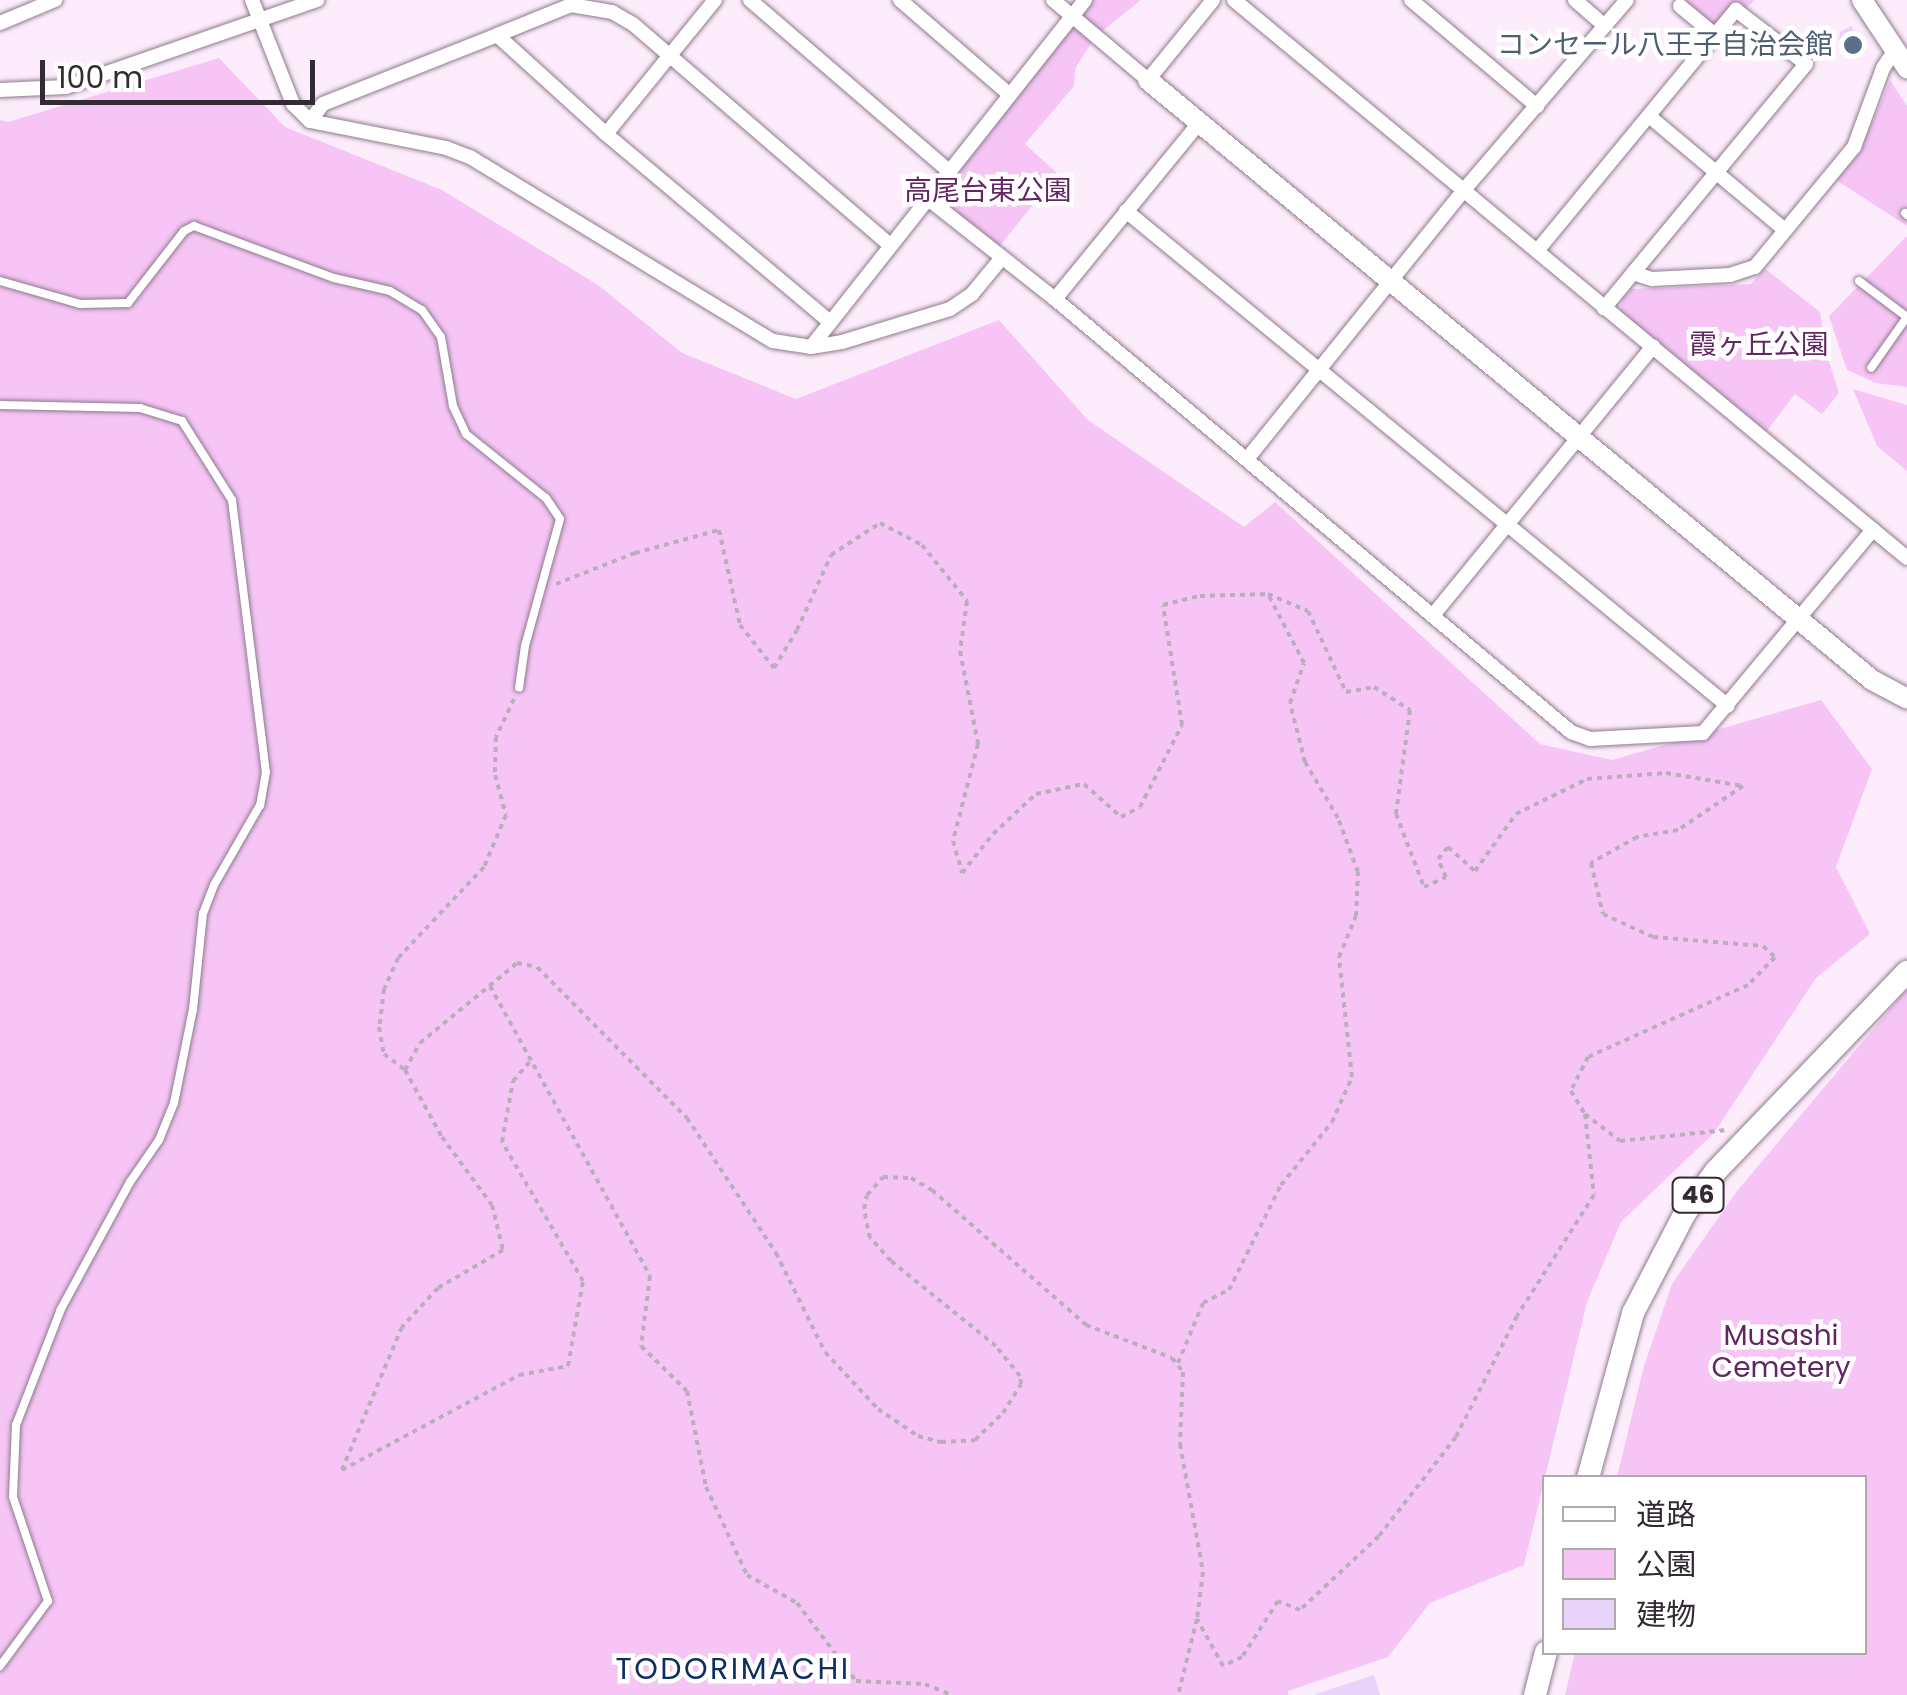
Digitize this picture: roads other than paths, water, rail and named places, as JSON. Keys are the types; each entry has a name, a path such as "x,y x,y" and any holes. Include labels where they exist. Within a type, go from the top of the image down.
{"main road":[{"name":"46","path":"1589,1475 1632,1314 1685,1213 1716,1171 1907,972"},
{"path":"1535,1695 1545,1655"}],"street":[{"path":"0,23 55,0"},
{"path":"252,0 293,104 310,122 446,148 470,157 773,341 811,347 950,309 972,294 1002,259"},
{"path":"0,90 66,86 317,0"},
{"path":"606,134 716,0"},
{"path":"750,0 950,171"},
{"path":"900,0 1010,95"},
{"path":"1053,0 1872,680 1907,699"},
{"path":"811,347 828,320 1085,0"},
{"path":"1148,80 1213,0"},
{"path":"1234,0 1907,558"},
{"path":"1411,0 1537,106"},
{"path":"1575,0 1604,25"},
{"path":"1246,459 1390,279 1627,0"},
{"path":"1634,273 1652,279 1744,274 1755,267 1854,147 1883,68 1901,59 1862,0"},
{"path":"310,122 323,104 553,10 588,4 633,24 890,245"},
{"path":"1680,6 1715,35"},
{"path":"1537,252 1736,10 1806,64 1604,308"},
{"path":"497,35 606,134 828,320"},
{"path":"1649,116 1784,230"},
{"path":"1055,298 1198,124"},
{"path":"927,198 1055,298 1572,732 1590,738 1703,732 1872,530"},
{"path":"1126,210 1728,706"},
{"path":"1434,614 1652,346"}],"lane":[{"path":"0,281 80,304 128,303 184,232 194,226 410,301 441,337 453,406 466,434 546,498 560,519 524,646 519,688"},
{"path":"1859,281 1907,317 1871,368"},
{"path":"0,405 140,408 176,416 193,435 232,500 266,772 260,805 214,885 203,913 193,1009 174,1104 159,1140 130,1182 61,1309 16,1425 13,1497 48,1601 0,1666"}],"place":[{"name":"コンセール八王子自治会館","path":"1853,45"}],"district":[{"name":"TODORIMACHI","path":"733,1669"}],"park label":[{"name":"高尾台東公園","path":"988,191"},
{"name":"霞ヶ丘公園","path":"1759,345"},
{"name":"Musashi Cemetery","path":"1781,1352"}]}
